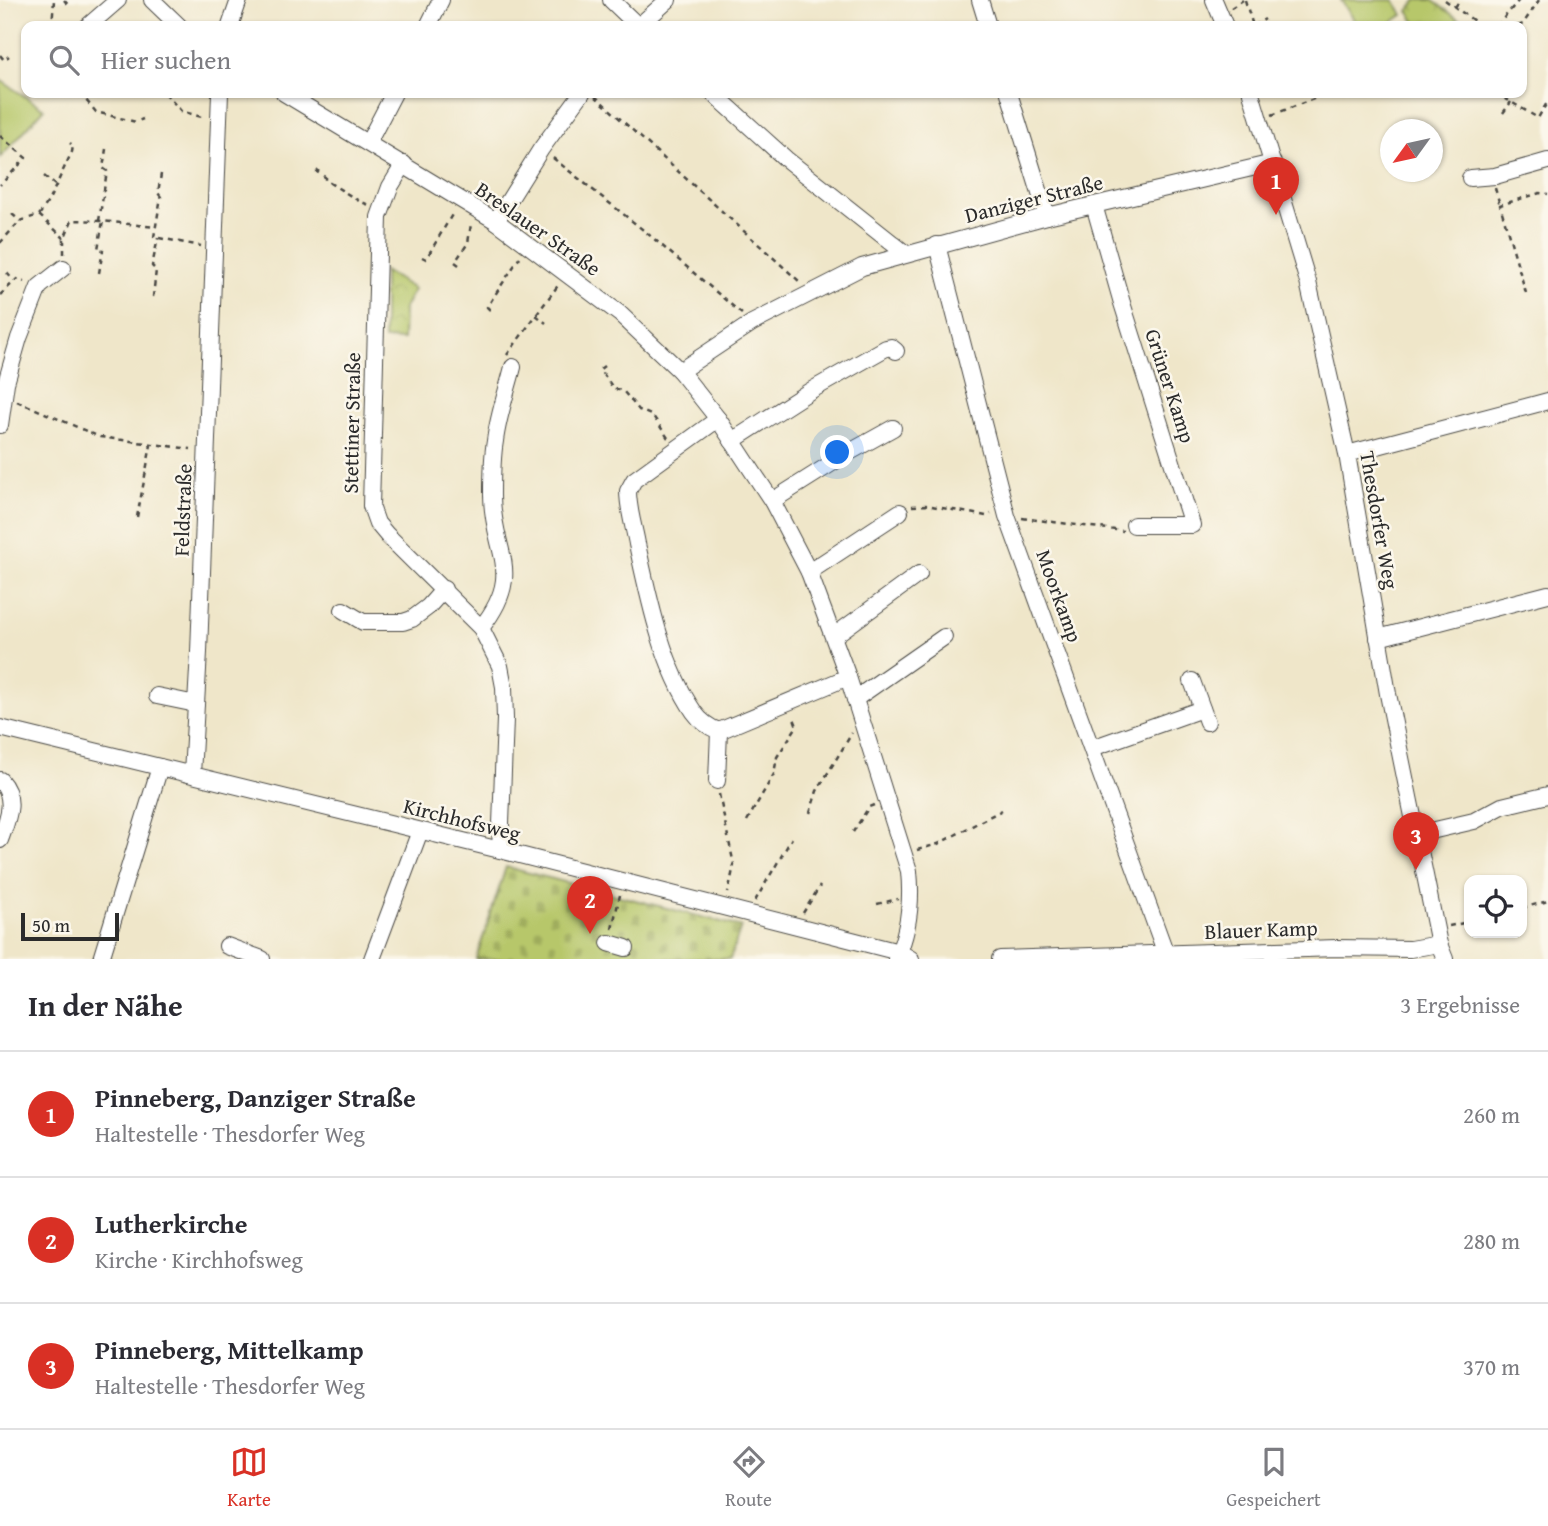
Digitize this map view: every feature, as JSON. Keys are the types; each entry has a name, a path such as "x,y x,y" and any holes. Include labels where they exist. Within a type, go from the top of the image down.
{"street":[{"path":"94,21 118,0"},
{"path":"152,0 174,21"},
{"path":"232,21 239,0"},
{"path":"430,21 441,0"},
{"path":"611,0 634,21"},
{"path":"645,21 668,0"},
{"path":"980,0 986,21"},
{"path":"1214,0 1227,18"},
{"name":"Feldstraße","path":"191,774 197,704 220,98"},
{"name":"Breslauer Straße","path":"292,98 496,221 567,273 620,314 680,371 718,419 772,501 809,572 834,636 904,854 912,895 902,957"},
{"path":"368,144 391,98"},
{"path":"496,221 541,149 578,98"},
{"path":"719,98 786,159 906,254"},
{"path":"1011,98 1047,216"},
{"name":"Thesdorfer Weg","path":"1253,98 1308,282 1347,454 1378,638 1442,952"},
{"path":"1470,178 1495,176 1548,161"},
{"name":"Danziger Straße","path":"680,371 752,323 862,267 1047,216 1273,163"},
{"name":"Stettiner Straße","path":"404,164 390,187 379,217 371,506 377,523 387,535 481,628 500,666 504,687 500,850"},
{"name":"Grüner Kamp","path":"1094,205 1192,525 1134,525"},
{"name":"Moorkamp","path":"937,245 1006,514 1166,954"},
{"path":"0,425 4,387 39,287 64,268"},
{"path":"733,441 810,391 886,348 891,347 896,351"},
{"path":"481,628 495,609 503,589 505,569 492,498 494,441 513,367"},
{"path":"1347,454 1548,401"},
{"path":"718,419 634,480 628,491 656,623 670,665 694,713 707,727 719,731 848,677"},
{"path":"772,501 893,428"},
{"path":"809,572 900,512"},
{"path":"834,636 919,574"},
{"path":"343,610 363,622 403,622 412,620 444,589"},
{"path":"1378,638 1548,594"},
{"path":"855,699 944,637"},
{"path":"1092,748 1205,716 1192,681"},
{"path":"157,696 197,704"},
{"name":"Kirchhofsweg","path":"0,728 724,906 902,957"},
{"path":"717,781 719,731"},
{"path":"100,959 160,768"},
{"path":"0,780 6,787 11,810 0,840"},
{"path":"1418,834 1474,821 1502,806 1548,795"},
{"path":"372,959 420,831"},
{"path":"609,943 626,948"},
{"path":"227,946 262,959"},
{"name":"Blauer Kamp","path":"1000,959 1336,948 1442,952"}],"path":[{"path":"52,21 54,0"},
{"path":"64,0 70,7"},
{"path":"1227,18 1244,0 1252,21"},
{"path":"1445,0 1474,21"},
{"path":"1455,7 1460,0"},
{"path":"1501,21 1519,0"},
{"path":"1525,21 1540,0 1545,3"},
{"path":"1528,16 1534,20"},
{"path":"0,55 4,60 9,56"},
{"path":"85,98 96,112 136,122 144,119"},
{"path":"598,98 810,292"},
{"path":"1269,116 1316,98"},
{"path":"1504,98 1511,102 1512,100 1538,118 1548,102"},
{"path":"170,99 181,111 219,122"},
{"path":"1503,113 1511,102"},
{"path":"0,136 26,158 0,185"},
{"path":"0,243 20,221 39,215 46,207 72,152 73,146 70,143"},
{"path":"99,273 103,250 98,248 107,171 103,169 106,149"},
{"path":"541,149 647,233 752,323"},
{"path":"319,170 317,172 325,177 325,180 359,201 382,209"},
{"path":"161,174 158,193 161,197 154,237 213,248"},
{"path":"44,176 55,186"},
{"path":"1526,293 1500,205 1540,193 1548,194"},
{"path":"422,257 426,260 453,213"},
{"path":"12,214 20,221"},
{"path":"39,215 64,239"},
{"path":"64,268 64,239 72,220 155,227"},
{"path":"459,265 455,262 468,243 471,224"},
{"path":"437,233 441,236"},
{"path":"153,297 156,270 152,266 158,238"},
{"path":"490,310 487,307 520,257"},
{"path":"7,273 14,281"},
{"path":"513,367 507,355 567,273"},
{"path":"0,295 17,279 39,287"},
{"path":"536,315 546,323"},
{"path":"604,366 600,369 611,385 628,395 639,410 658,420 676,450"},
{"path":"4,387 100,437 206,451"},
{"path":"628,395 633,392"},
{"path":"137,517 151,444"},
{"path":"900,512 918,504 986,516 1006,514 1111,530"},
{"path":"747,821 774,775 777,757 797,726 787,703"},
{"path":"810,813 817,791 850,733 865,728"},
{"path":"717,781 734,865 724,906"},
{"path":"853,832 869,807 887,801"},
{"path":"904,854 938,844 1002,810"},
{"path":"748,913 792,838"},
{"path":"621,931 611,929 624,881"},
{"path":"795,925 820,886"},
{"path":"1527,907 1548,901"},
{"path":"1436,928 1464,923"}],"green space":[{"path":"1341,0 1394,0 1403,15 1394,21 1355,21"},
{"path":"1417,0 1432,0 1461,21 1415,21 1408,11"},
{"path":"0,80 21,94 21,98 27,98 44,109 0,158"},
{"path":"384,271 414,289 404,308 403,340 384,339"},
{"path":"506,867 741,927 730,959 476,959"}],"place":[{"name":"Pinneberg, Danziger Straße","path":"1276,215"},
{"name":"Pinneberg, Mittelkamp","path":"1416,870"},
{"name":"Lutherkirche","path":"590,934"}]}
